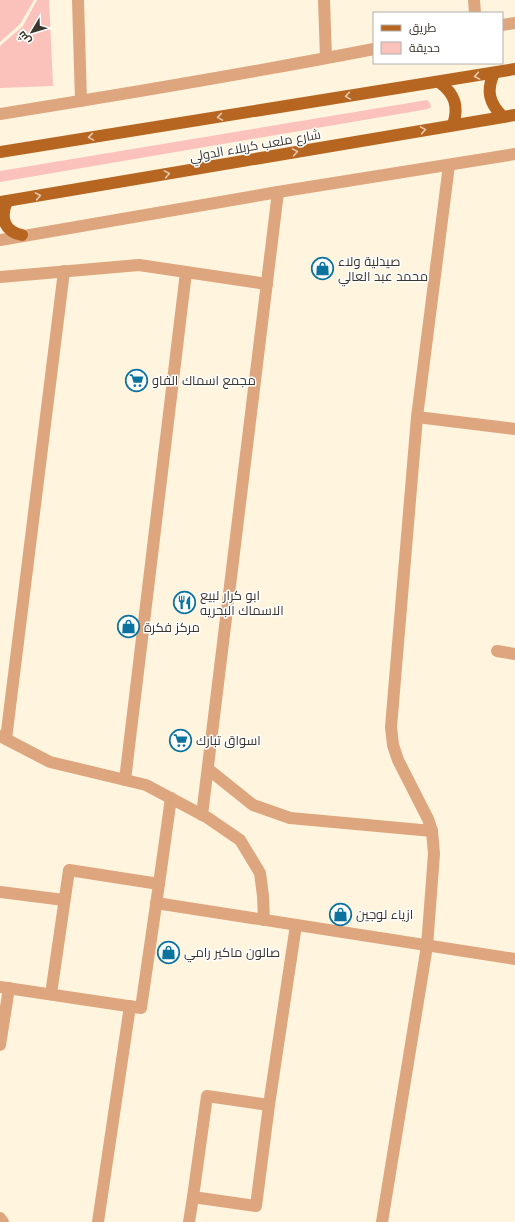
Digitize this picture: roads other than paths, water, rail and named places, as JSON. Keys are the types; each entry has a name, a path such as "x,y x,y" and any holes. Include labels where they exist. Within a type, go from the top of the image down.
{"main road":[{"path":"0,152 515,69"},
{"path":"494,73 489,88 492,104 497,111 509,116"},
{"path":"439,82 449,90 455,101 456,113 453,125"},
{"name":"شارع ملعب كربلاء الدولي","path":"3,202 509,116"},
{"path":"3,202 4,208 2,215 4,223 15,234 22,235"}],"street":[{"path":"78,0 81,101"},
{"path":"324,0 326,58"},
{"path":"474,0 475,12"},
{"path":"503,25 515,23"},
{"path":"0,114 373,49"},
{"path":"0,240 278,192 515,154"},
{"path":"382,1222 427,946 434,854 432,831 423,808 398,760 393,745 391,727 417,417 449,165"},
{"path":"202,815 278,192"},
{"path":"0,277 139,265 267,284"},
{"path":"64,271 3,737 50,762 146,785 202,815 240,840 260,873 264,920"},
{"path":"125,780 186,272"},
{"path":"417,417 515,429"},
{"path":"497,651 515,654"},
{"path":"208,769 253,805 290,818 432,831"},
{"path":"0,1045 4,987 141,1008 171,798"},
{"path":"51,994 68,870 159,884"},
{"path":"0,892 64,900"},
{"path":"156,903 515,959"},
{"path":"193,1197 256,1206 269,1105 296,925"},
{"path":"98,1222 130,1006"},
{"path":"189,1222 207,1096 269,1105"},
{"path":"0,1218 4,1222"}],"place":[{"name":"صيدلية ولاء محمد عبد العالي","path":"322,268"},
{"name":"مجمع اسماك الفاو","path":"137,380"},
{"name":"ابو كرار لبيع الاسماك البحريه","path":"185,602"},
{"name":"مركز فكرة","path":"128,627"},
{"name":"اسواق تبارك","path":"181,740"},
{"name":"ازياء لوجين","path":"340,914"},
{"name":"صالون ماكير رامي","path":"169,952"}]}
